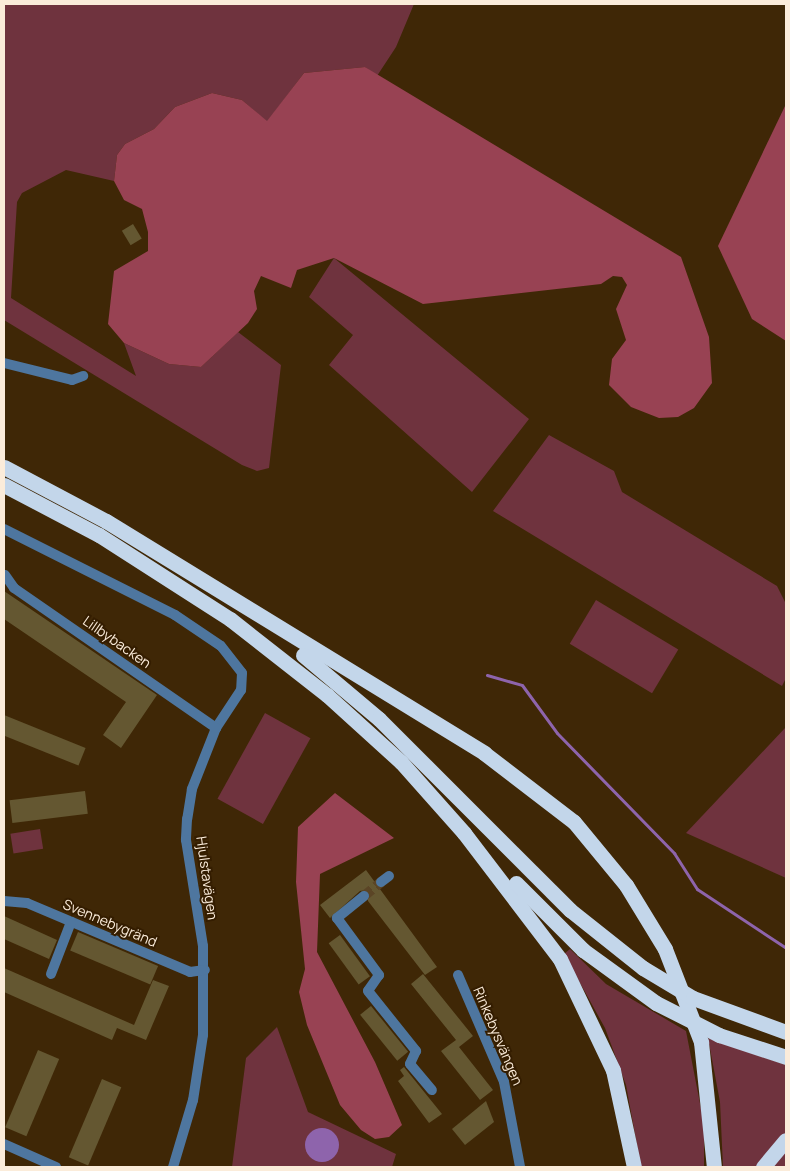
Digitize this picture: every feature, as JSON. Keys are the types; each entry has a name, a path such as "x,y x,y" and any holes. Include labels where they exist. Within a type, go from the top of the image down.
{"highway":[{"path":"4,467 106,521 238,606 513,772 574,822 601,853 665,948 701,1042 714,1167"},
{"path":"4,484 164,574 291,665 401,762 464,833 532,917 578,990 612,1070 634,1167"},
{"path":"238,606 379,719 570,910 643,968 702,1001 786,1032"},
{"path":"464,833 583,950 656,1003 719,1035 786,1057"},
{"path":"763,1167 786,1140"}],"street":[{"path":"4,363 72,380 83,376"},
{"name":"Hjulstavägen","path":"4,529 142,596 221,646 237,663 243,682 216,728 192,789 186,826 205,970 203,1034 196,1080 173,1167"},
{"name":"Lillbybacken","path":"5,575 14,588 216,728"},
{"path":"364,896 336,918 380,975 368,991 416,1051 410,1064 432,1090"},
{"name":"Svennebygränd","path":"4,901 27,904 190,972 205,970"},
{"path":"51,974 71,922"},
{"name":"Rinkebysvängen","path":"458,975 504,1082 520,1167"},
{"path":"4,1144 56,1167"}],"shaded area":[{"path":"4,4 414,4 396,47 377,76 365,67 304,73 267,122 242,100 212,93 175,107 154,129 125,144 117,155 114,181 66,170 22,193 17,202 11,298 136,376 124,343 169,364 201,367 238,332 281,365 269,468 257,471 242,465 4,320"},
{"path":"365,67 681,257 709,337 712,383 694,408 678,417 659,418 631,407 609,385 612,359 626,340 616,309 627,285 622,277 613,276 601,284 423,304 334,258 297,270 291,288 261,276 254,291 257,309 248,323 201,367 169,364 124,343 108,324 114,271 148,251 148,232 142,209 124,200 114,181 117,155 125,144 154,129 175,107 212,93 242,100 267,121 304,73"},
{"path":"786,104 786,341 752,319 718,246"},
{"path":"334,258 529,419 472,492 329,365 353,335 309,297"},
{"path":"549,435 614,471 622,492 777,586 786,604 786,678 782,686 493,511"},
{"path":"596,600 678,649 652,693 570,644"},
{"path":"265,713 310,738 263,824 217,799"},
{"path":"786,727 786,878 686,833"},
{"path":"335,793 394,838 320,874 317,952 375,1062 402,1125 389,1137 375,1139 361,1130 340,1105 307,1025 299,992 305,969 296,882 298,827"},
{"path":"40,829 43,849 13,853 10,834"},
{"path":"570,949 606,984 686,1031 704,1124 704,1167 641,1167 626,1085 605,1028 564,954"},
{"path":"277,1027 308,1112 396,1154 392,1167 232,1167 246,1058"},
{"path":"708,1038 786,1065 786,1167 723,1167 720,1102"},
{"path":"322,1128 329,1129 334,1133 338,1138 338,1152 334,1157 329,1161 322,1162 315,1161 310,1157 306,1152 305,1145 306,1138 310,1133 315,1129"}],"building":[{"path":"133,224 142,239 131,245 122,231"},
{"path":"4,591 157,695 121,748 103,735 126,702 4,619"},
{"path":"4,715 86,748 78,766 4,735"},
{"path":"85,791 88,814 12,823 10,800"},
{"path":"366,870 437,967 425,975 368,901 367,890 360,891 330,918 320,905"},
{"path":"4,916 57,940 49,959 4,939"},
{"path":"78,932 158,966 150,984 70,950"},
{"path":"340,935 370,976 359,984 329,943"},
{"path":"4,968 134,1025 153,980 169,986 146,1040 117,1028 112,1040 4,992"},
{"path":"423,974 473,1036 459,1047 493,1090 480,1100 441,1051 456,1040 411,984"},
{"path":"371,1006 408,1052 397,1061 360,1015"},
{"path":"38,1050 59,1059 26,1136 5,1127"},
{"path":"404,1067 442,1114 429,1123 398,1081 404,1076 400,1070"},
{"path":"102,1079 121,1087 88,1165 69,1157"},
{"path":"486,1101 494,1122 465,1145 452,1129"}],"waterway":[{"path":"487,675 522,685 557,733 674,853 697,889 786,948"}],"tunnel":[{"path":"364,896 381,882"}]}
